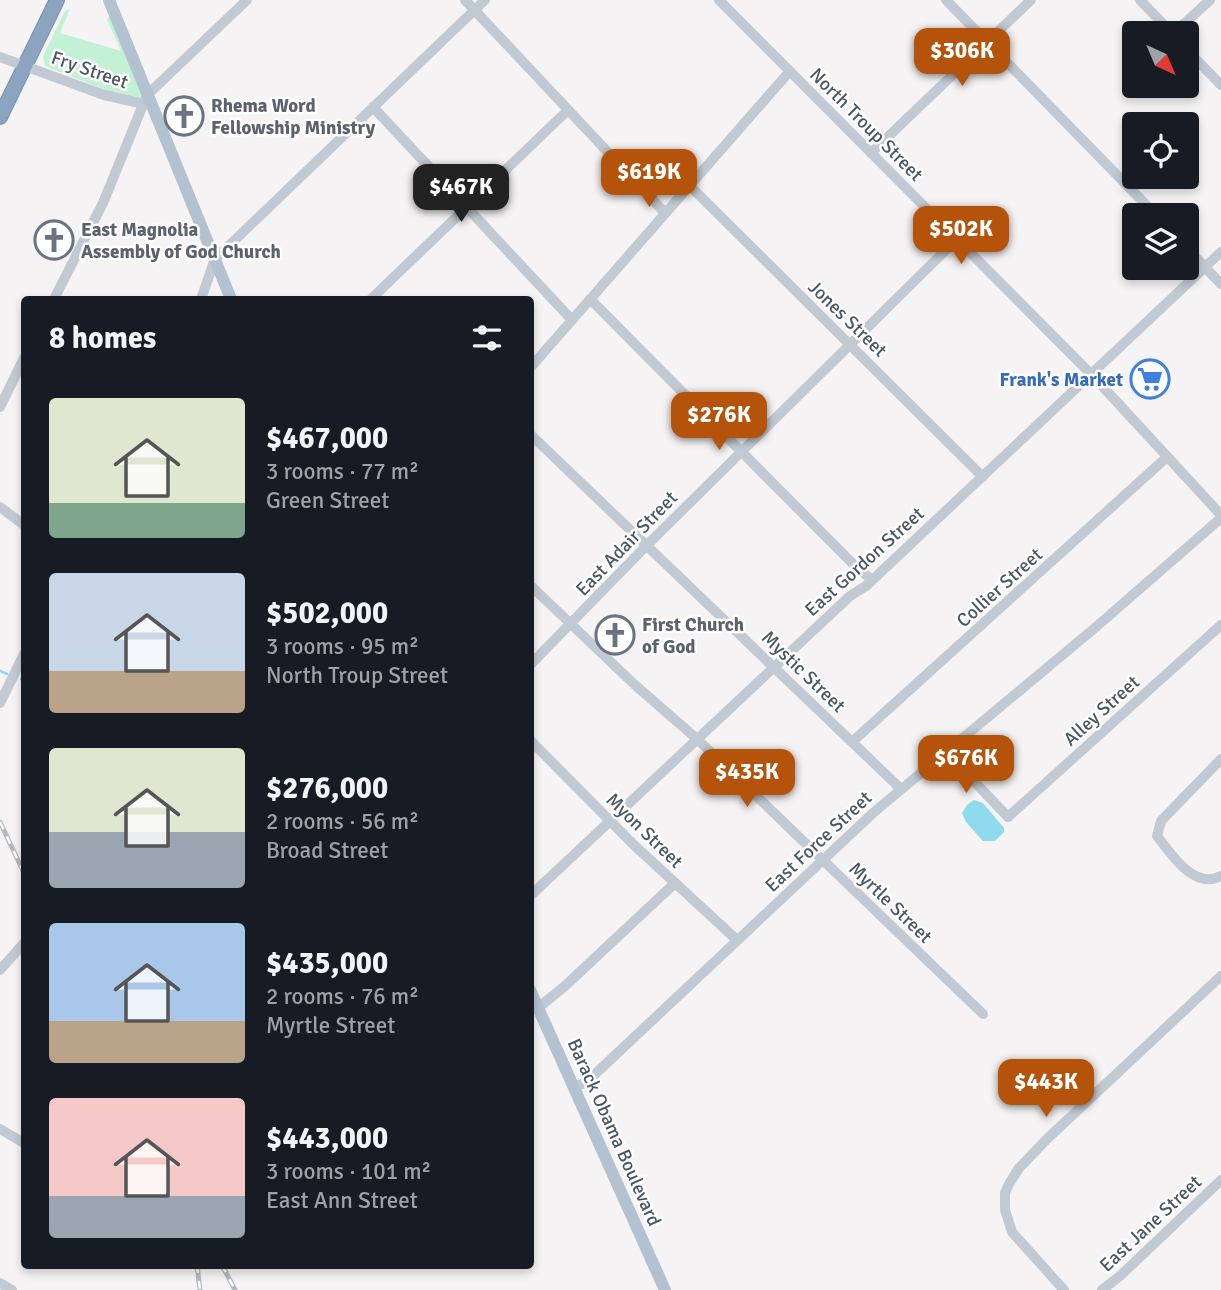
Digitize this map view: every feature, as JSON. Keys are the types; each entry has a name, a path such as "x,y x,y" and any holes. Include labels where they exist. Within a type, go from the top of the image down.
{"highway":[{"path":"0,117 57,0"}],"main road":[{"path":"109,0 146,100 230,296"},
{"name":"Barack Obama Boulevard","path":"534,999 665,1290"}],"street":[{"path":"56,296 103,203 146,100 247,0"},
{"path":"465,0 666,213"},
{"path":"202,296 215,259 485,0"},
{"name":"North Troup Street","path":"719,0 1092,375 1221,517"},
{"path":"946,0 1144,203"},
{"path":"871,153 1031,0"},
{"path":"1140,0 1161,21"},
{"path":"1186,21 1210,0"},
{"name":"Fry Street","path":"0,57 26,64 104,95 146,100"},
{"path":"1199,62 1221,85"},
{"path":"534,363 790,71"},
{"path":"373,107 572,320"},
{"path":"374,296 568,110"},
{"name":"Jones Street","path":"689,185 982,477"},
{"name":"East Adair Street","path":"534,661 740,452 957,239"},
{"name":"East Gordon Street","path":"534,892 1221,252"},
{"path":"1199,261 1221,284"},
{"path":"590,299 740,452 872,580"},
{"path":"0,407 21,364"},
{"name":"Mystic Street","path":"534,438 901,789"},
{"name":"Collier Street","path":"852,742 1167,457"},
{"path":"0,507 21,523"},
{"name":"East Force Street","path":"574,1087 587,1082 901,789 1106,619 1221,517"},
{"name":"Myrtle Street","path":"534,589 697,740 983,1014"},
{"name":"Alley Street","path":"946,752 1008,817 1221,625"},
{"path":"0,703 21,660"},
{"name":"Myon Street","path":"534,744 610,821 737,940"},
{"path":"1219,877 1204,880 1191,874 1157,836 1161,821 1221,759"},
{"path":"538,1008 675,883"},
{"path":"0,970 21,946"},
{"path":"1064,1290 1012,1232 1005,1210 1005,1193 1009,1184 1019,1168 1048,1138 1221,976"},
{"path":"0,1129 21,1141"},
{"name":"East Jane Street","path":"1102,1290 1221,1181"},
{"path":"0,1283 12,1290"}],"green space":[{"path":"70,9 60,33 121,51 107,19 110,16 140,97 128,99 45,66 43,56 65,11"}],"water":[{"path":"974,800 983,803 1004,828 1004,832 995,841 983,841 966,822 962,813"}],"waterway":[{"path":"0,671 7,674"}],"railway":[{"path":"0,822 21,867"},
{"path":"197,1269 200,1290"},
{"path":"224,1269 235,1290"}],"place":[{"name":"Rhema Word Fellowship Ministry","path":"184,116"},
{"name":"East Magnolia Assembly of God Church","path":"54,240"},
{"name":"Frank's Market","path":"1150,379"},
{"name":"First Church of God","path":"615,635"}]}
